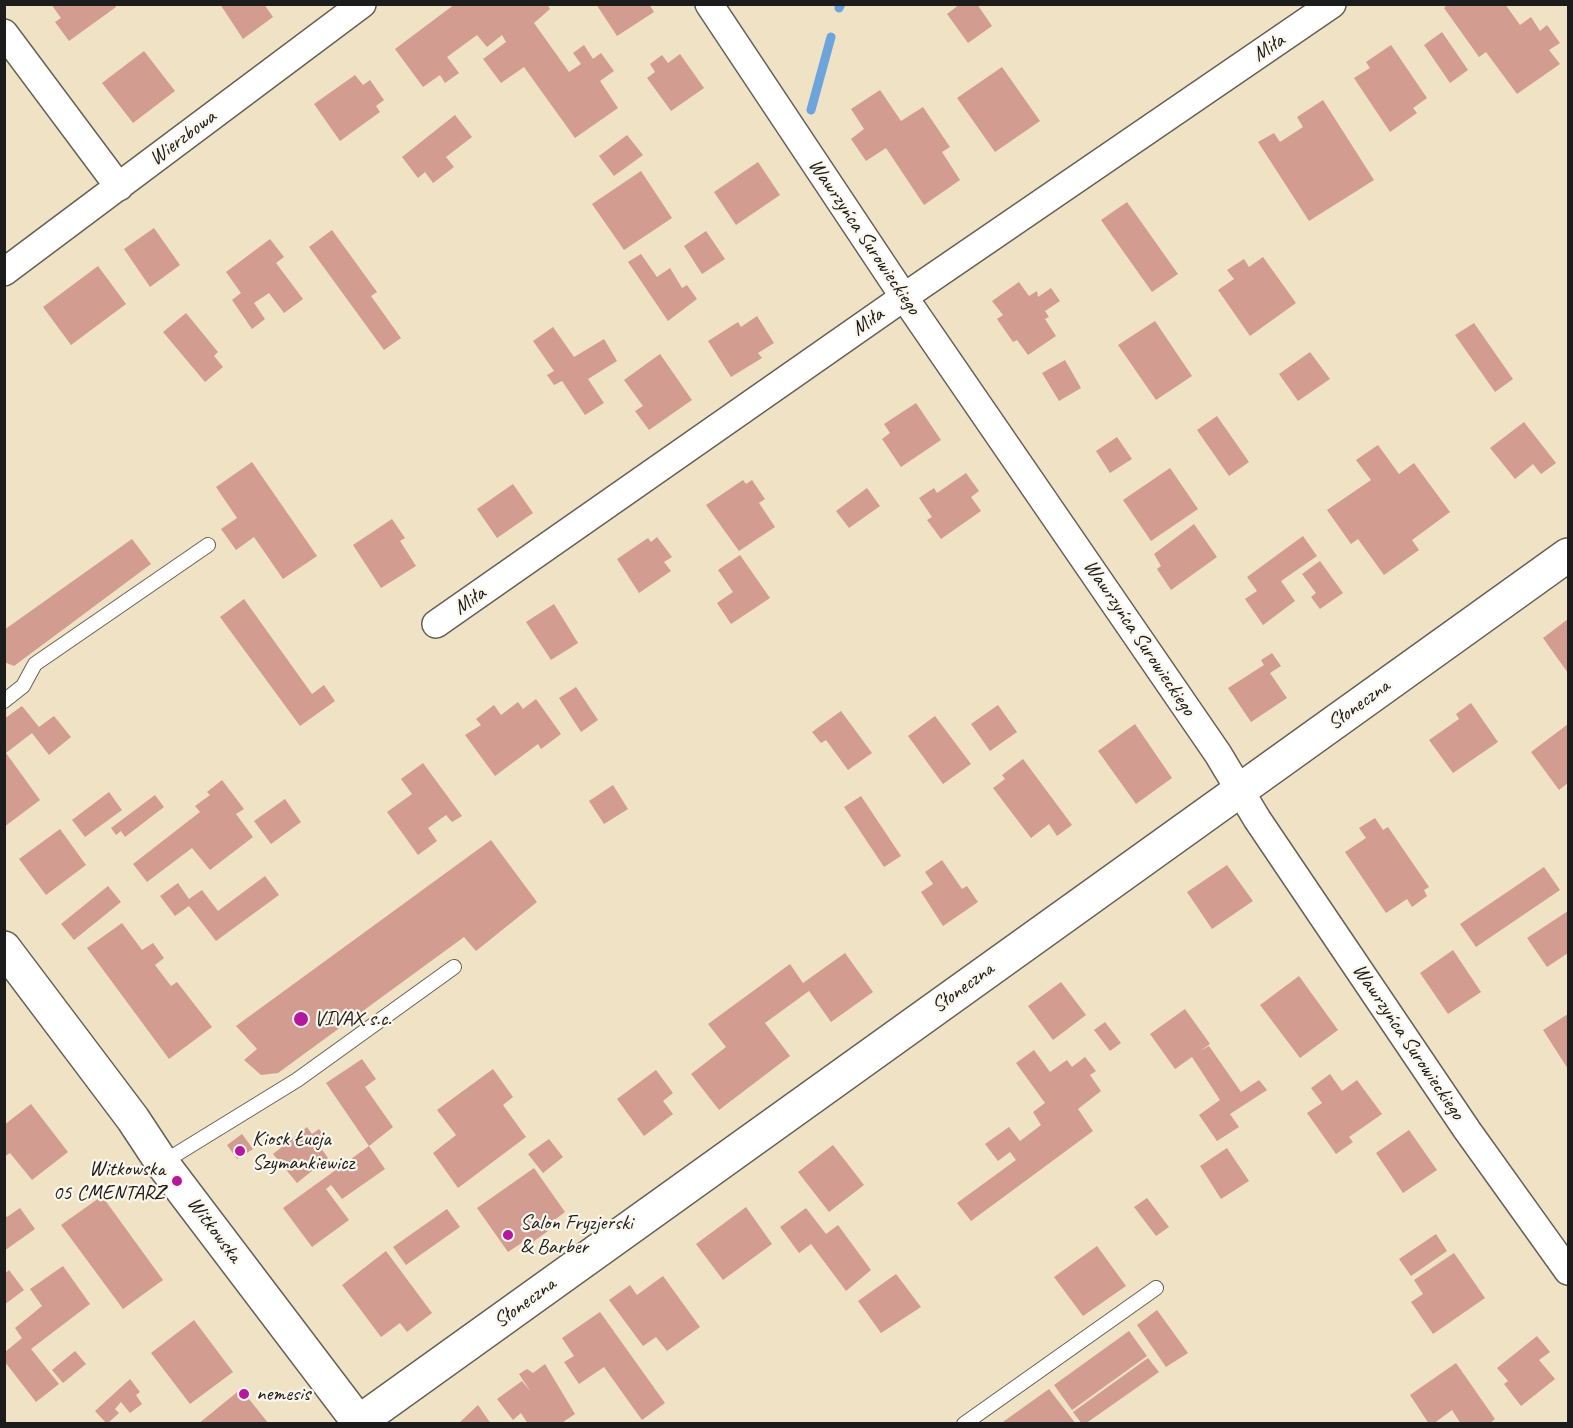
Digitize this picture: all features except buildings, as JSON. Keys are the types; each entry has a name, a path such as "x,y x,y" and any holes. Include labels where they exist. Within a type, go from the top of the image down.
{"street":[{"name":"Wierzbowa","path":"4,272 362,4"},
{"name":"Wawrzyńca Surowieckiego","path":"709,4 904,297 1212,744 1239,791 1467,1130 1569,1271"},
{"name":"Miła","path":"436,624 904,297 1332,4"},
{"path":"4,33 119,187"},
{"name":"Słoneczna","path":"359,1423 1569,555"},
{"name":"Witkowska","path":"4,948 133,1119 162,1163 359,1423"}],"lane":[{"path":"4,701 23,686 35,664 208,545"},
{"path":"162,1163 297,1080 454,967"},
{"path":"964,1424 1156,1288"}],"waterway":[{"path":"839,8 841,4"},
{"path":"811,110 831,37"}],"place":[{"name":"VIVAX s.c.","path":"301,1019"},
{"name":"Kiosk Łucja Szymankiewicz","path":"240,1151"},
{"name":"Witkowska 05 CMENTARZ","path":"177,1181"},
{"name":"Salon Fryzjerski & Barber","path":"508,1235"},
{"name":"nemesis","path":"244,1394"}]}
